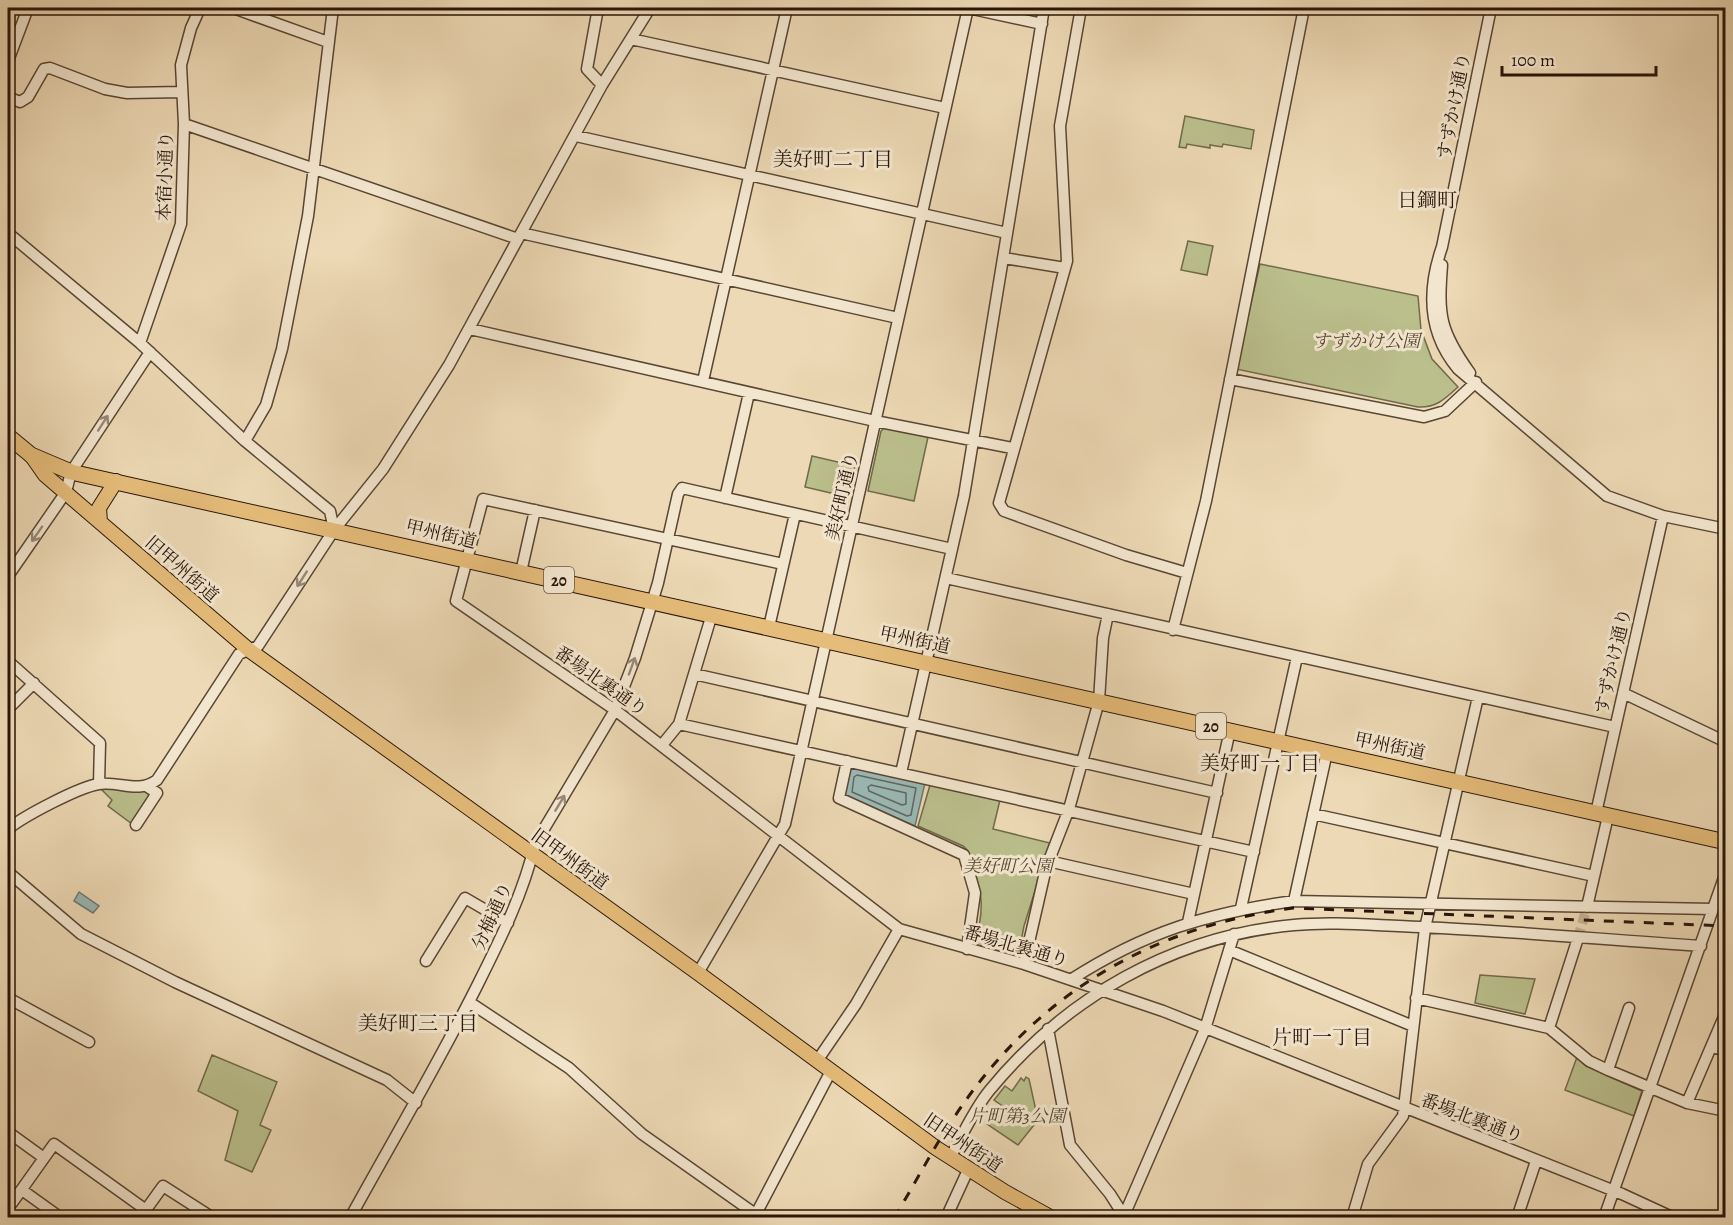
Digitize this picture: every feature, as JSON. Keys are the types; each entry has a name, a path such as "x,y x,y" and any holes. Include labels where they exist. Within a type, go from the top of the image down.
{"highway":[{"name":"20","path":"19,445 71,472"},
{"name":"甲州街道","path":"71,472 1725,842"}],"main road":[{"name":"旧甲州街道","path":"19,445 45,475 249,650 698,973 950,1158 1052,1218"},
{"path":"100,522 99,508 116,481"}],"street":[{"path":"8,61 28,8"},
{"name":"本宿小通り","path":"140,343 181,224 184,124 181,65 191,28 200,8"},
{"path":"233,8 328,42"},
{"path":"245,441 266,405 282,349 316,167 333,8"},
{"path":"597,8 587,69 602,85"},
{"path":"148,787 157,780 239,654 258,646 334,530 383,469 470,329 602,85 650,8"},
{"path":"703,381 787,8"},
{"path":"968,8 1042,24"},
{"name":"美好町通り","path":"698,973 781,836 968,8"},
{"path":"901,773 946,578 973,442 1044,8"},
{"path":"1081,8 1060,126 1065,268 999,497 1004,511 1126,555 1187,573"},
{"path":"1173,630 1206,501 1304,8"},
{"name":"すずかけ通り","path":"1491,8 1442,247 1431,290 1434,324 1452,362 1599,491 1624,505 1725,529"},
{"path":"631,39 945,108"},
{"path":"8,97 20,102 28,98 44,69 50,68 105,89 127,93 181,92"},
{"path":"184,124 520,236 898,318"},
{"path":"576,136 1007,233"},
{"path":"8,233 140,343 245,441 330,511 334,530"},
{"path":"1004,258 1065,268"},
{"path":"470,329 875,421 1012,448"},
{"path":"8,576 66,492 71,472 150,352"},
{"path":"1230,380 1424,417 1445,411 1476,382"},
{"path":"749,393 725,498 952,549"},
{"name":"分梅通り","path":"351,1217 416,1103 469,1002 508,923 536,844 615,710 647,621 669,539 678,494 682,488 725,498"},
{"path":"466,560 483,499 783,564"},
{"path":"521,572 536,510"},
{"path":"769,627 795,514"},
{"name":"すずかけ通り","path":"1587,907 1594,876 1615,727 1664,516"},
{"name":"番場北裏通り","path":"466,560 456,601 615,710 899,929 1072,979 1205,1029 1614,1191 1674,1218"},
{"path":"946,578 1615,727"},
{"path":"662,746 679,724 712,614"},
{"path":"1024,964 1048,861 1069,809 1099,701 1102,638 1108,615"},
{"path":"1241,908 1297,657"},
{"path":"8,661 100,743 99,784"},
{"path":"694,674 1217,793"},
{"path":"8,709 34,683"},
{"path":"1623,693 1725,742"},
{"path":"1352,1218 1368,1164 1403,1116 1425,927 1478,697"},
{"path":"679,724 1254,852"},
{"path":"1188,922 1230,730"},
{"path":"1294,901 1327,752"},
{"path":"846,761 838,798 964,855 975,893 967,949"},
{"path":"8,829 24,815 99,784 148,787 157,793 136,825"},
{"path":"1314,814 1594,876"},
{"path":"1048,861 1194,894"},
{"path":"8,872 81,934 175,982 387,1080 416,1103"},
{"path":"1604,1218 1725,872"},
{"path":"426,961 465,898 508,923"},
{"path":"1072,979 1142,940 1188,922 1241,908 1294,901 1713,909"},
{"path":"950,1158 987,1093 1048,1029 1101,990 1163,957 1234,934 1265,928 1326,923 1425,927 1701,945"},
{"path":"817,1061 856,1004 899,929"},
{"path":"1124,1217 1205,1029 1234,934"},
{"path":"1549,1028 1578,938"},
{"path":"1229,950 1413,1026"},
{"path":"8,998 89,1042"},
{"path":"1416,998 1549,1028 1589,1061 1608,1070 1687,1103 1725,1111"},
{"path":"469,1002 569,1068 642,1134 758,1216 831,1071"},
{"path":"1608,1070 1629,1008"},
{"path":"1687,1103 1725,1012"},
{"path":"1048,1029 1070,1145 1110,1194 1124,1217"},
{"path":"1711,1047 1725,1050"},
{"path":"8,1132 44,1158"},
{"path":"8,1200 12,1203 54,1144 143,1214 163,1186 213,1218"},
{"path":"1517,1218 1536,1161"},
{"path":"946,1218 968,1170"},
{"path":"22,1190 61,1218"}],"green space":[{"path":"1185,116 1254,130 1251,149 1223,144 1222,147 1210,145 1210,148 1187,144 1186,148 1179,147"},
{"path":"1188,241 1213,246 1207,275 1181,270"},
{"name":"すずかけ公園","path":"1260,264 1418,296 1421,330 1432,359 1458,387 1435,404 1418,407 1236,369"},
{"path":"885,427 928,437 914,501 868,491 881,431"},
{"path":"812,456 855,466 848,497 805,487"},
{"name":"美好町公園","path":"930,785 1000,800 993,829 1050,843 1024,926 1018,957 974,945 980,919 981,897 968,851 963,846 918,826"},
{"path":"100,788 145,789 153,794 132,824 108,806 112,800"},
{"path":"1480,975 1535,979 1525,1014 1475,1003"},
{"path":"212,1055 277,1082 260,1125 271,1130 252,1172 225,1160 238,1111 198,1091"},
{"path":"1577,1057 1586,1066 1642,1091 1634,1116 1565,1090"},
{"name":"片町第3公園","path":"1026,1077 1029,1079 1038,1120 1018,1145 987,1124 1001,1105 994,1100 1005,1086 1012,1091 1021,1078 1024,1081"}],"water":[{"path":"850,767 925,783 915,826 843,794"},
{"path":"79,892 99,906 93,913 74,901"}],"tunnel":[{"path":"1578,938 1587,907"}],"railway":[{"path":"894,1218 955,1116 987,1073 1021,1035 1059,1002 1100,974 1144,950 1191,932 1241,917 1293,908 1726,926"}],"district":[{"name":"美好町二丁目","path":"833,159"},
{"name":"日鋼町","path":"1427,200"},
{"name":"美好町一丁目","path":"1260,763"},
{"name":"美好町三丁目","path":"418,1023"},
{"name":"片町一丁目","path":"1322,1037"}]}
